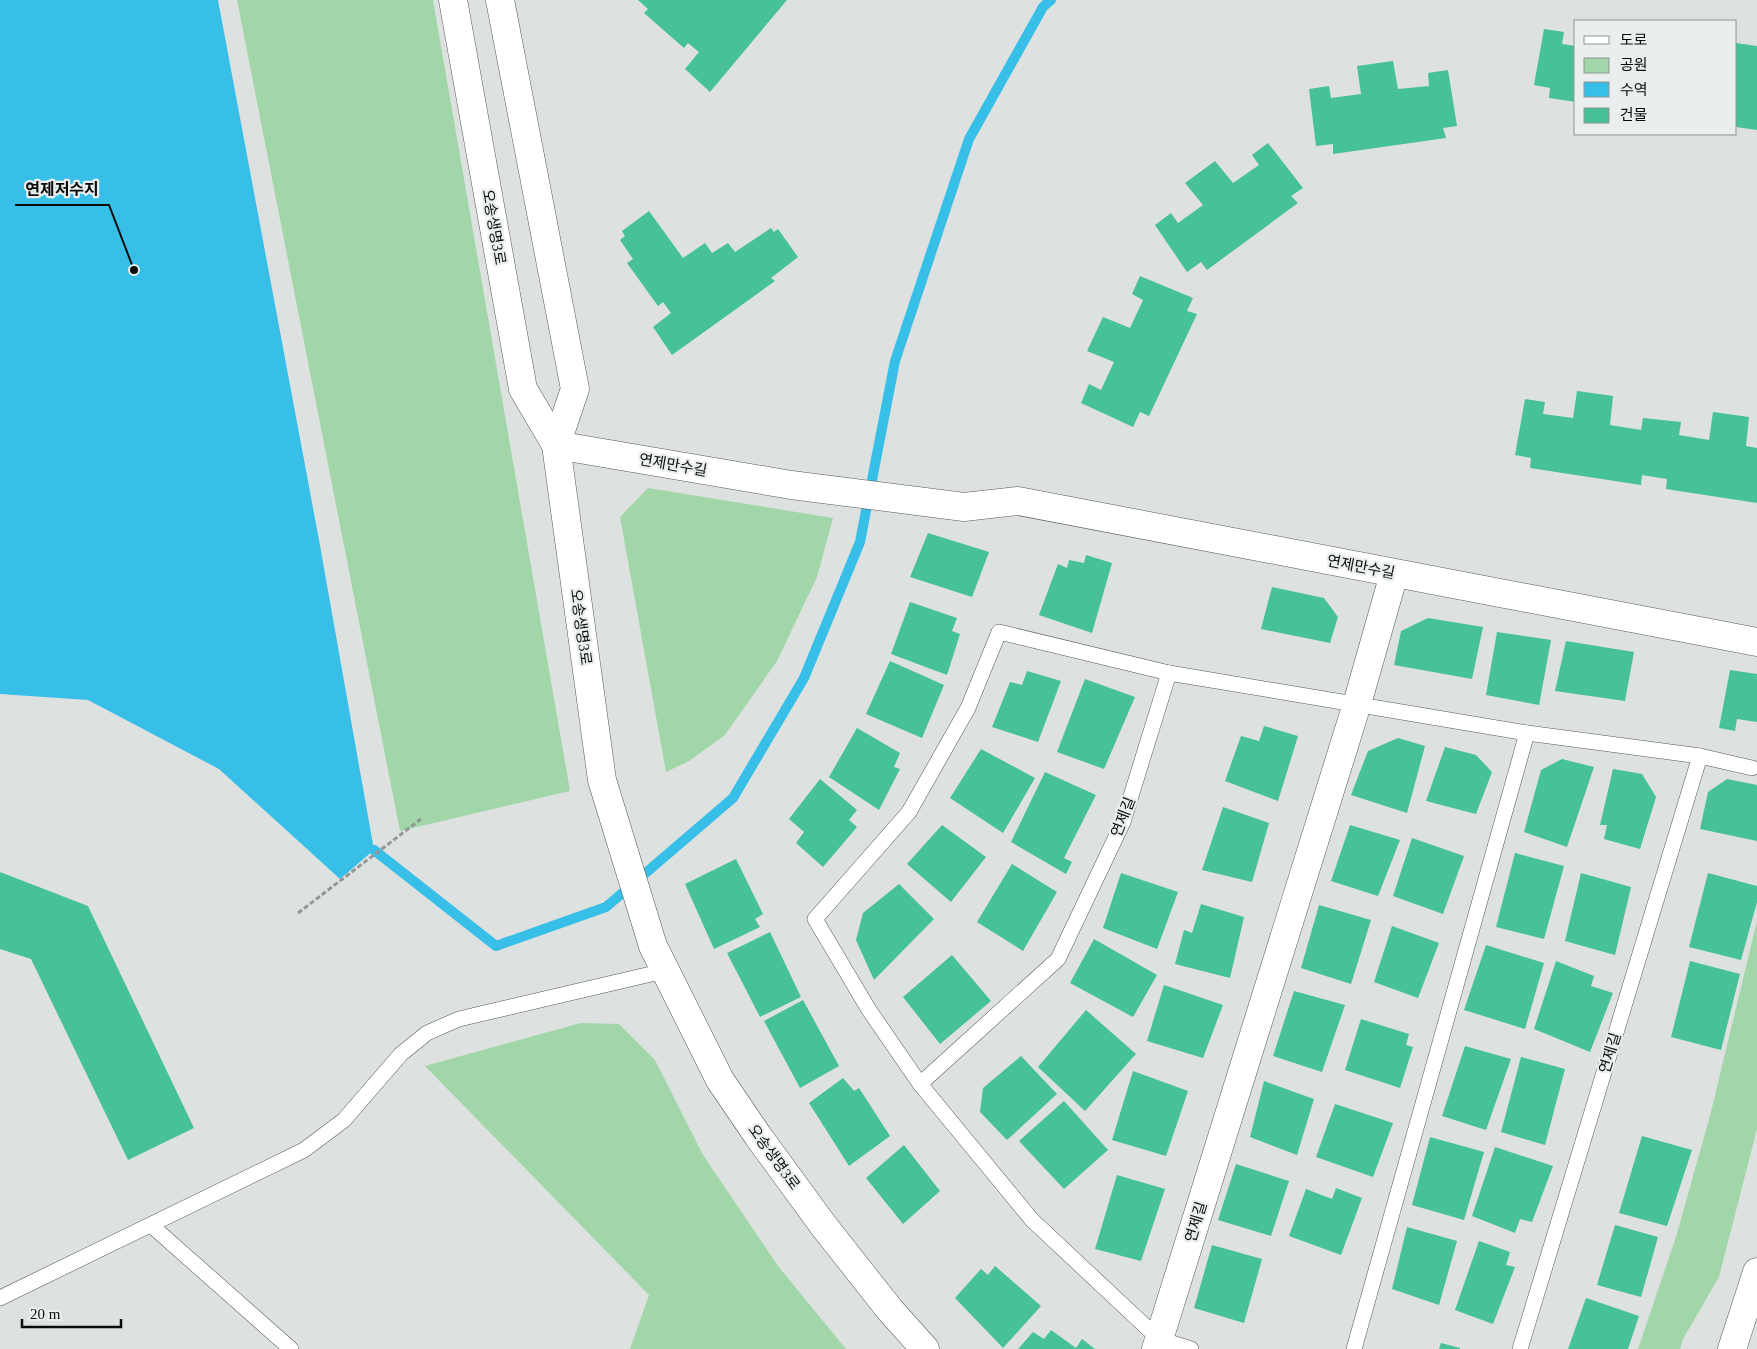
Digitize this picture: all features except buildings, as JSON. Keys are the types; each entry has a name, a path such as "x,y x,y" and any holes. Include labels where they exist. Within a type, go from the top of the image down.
{"street":[{"name":"오송생명3로","path":"453,0 523,389 556,445 602,780 653,946 720,1080 823,1225 890,1310 925,1349"},
{"name":"오송생명3로","path":"500,0 575,389 556,445"},
{"name":"연제만수길","path":"556,445 791,485 964,507 1018,501 1757,642"},
{"name":"연제길","path":"1158,1344 1357,704 1394,574"},
{"path":"1732,1349 1757,1272"}],"lane":[{"path":"1190,1349 1158,1344 1032,1220 920,1084 869,1010 815,919 909,812 968,708 999,632 1169,673 1527,733 1700,756 1752,768"},
{"name":"연제길","path":"920,1084 1058,959 1122,822 1169,673"},
{"path":"1354,1349 1527,733"},
{"name":"연제길","path":"1520,1349 1700,756"},
{"path":"0,1298 152,1226 304,1150 344,1120 400,1054 427,1033 459,1019 664,971"},
{"path":"152,1226 291,1349"}],"path":[{"path":"298,913 421,819"}],"green space":[{"path":"237,0 433,0 570,791 400,831"},
{"path":"648,488 833,518 817,577 777,661 725,735 689,761 666,772 620,517"},
{"path":"1757,921 1757,1129 1719,1277 1683,1339 1680,1349 1638,1349 1676,1237 1711,1112"},
{"path":"581,1023 619,1024 655,1060 703,1155 778,1266 846,1349 630,1349 649,1295 425,1066"}],"water":[{"path":"0,0 218,0 319,540 374,850 340,879 219,769 88,700 0,694"}],"waterway":[{"path":"374,850 496,946 606,907 733,798 804,678 860,542 895,361 969,139 1043,7 1051,0"}],"place":[{"name":"연제저수지","path":"134,270"}]}
